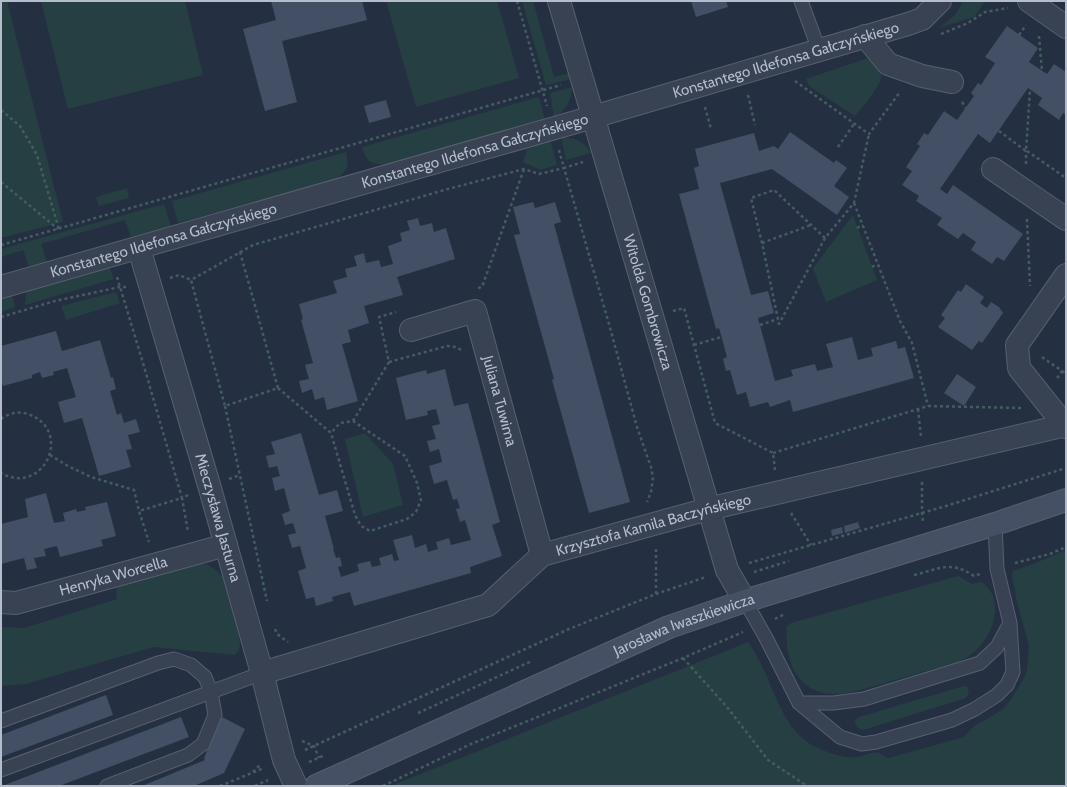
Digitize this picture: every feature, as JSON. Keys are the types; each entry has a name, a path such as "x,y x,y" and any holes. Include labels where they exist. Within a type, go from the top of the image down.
{"street":[{"name":"Witolda Gombrowicza","path":"559,1 708,509 727,570 745,601"},
{"name":"Konstantego Ildefonsa Gałczyńskiego","path":"1,287 593,117 922,19 940,1"},
{"path":"1029,1 1066,27"},
{"path":"865,36 888,64 922,76 952,82"},
{"path":"993,169 1066,219"},
{"name":"Mieczysława Jasturna","path":"139,248 226,545 262,673 284,760 296,786"},
{"path":"1066,275 1017,346 1019,368 1066,426"},
{"name":"Juliana Tuwima","path":"411,330 475,311 542,556"},
{"name":"Krzysztofa Kamila Baczyńskiego","path":"262,673 488,604 542,556 708,509 1066,426"},
{"name":"Jarosława Iwaszkiewicza","path":"316,786 670,627 745,601 995,524 1066,500"},
{"name":"Henryka Worcella","path":"1,602 16,604 226,545"}],"lane":[{"path":"801,1 819,50"},
{"path":"745,601 759,625 798,703 840,737 862,744 876,742 952,720 975,709 997,695 1007,685 1013,672 1010,623 997,568 995,524"},
{"path":"798,703 834,703 864,699 980,663 998,647 1010,623"},
{"path":"1,721 158,663 174,659 191,665 205,677 211,692 215,715 203,744 188,755 106,786"},
{"path":"1,770 262,673"}],"path":[{"path":"1,245 543,90 517,1"},
{"path":"1039,35 1042,71"},
{"path":"825,238 774,190 751,198 779,324 825,238 854,203 869,134 914,73"},
{"path":"790,77 869,134"},
{"path":"746,89 755,125"},
{"path":"1030,90 1026,151 1026,191 1032,325"},
{"path":"704,101 711,129"},
{"path":"1,110 20,126 37,155 59,229"},
{"path":"838,147 854,124"},
{"path":"999,131 1066,178"},
{"path":"1,317 55,301 120,287 134,288 179,276 191,280 253,245 448,189 524,169 539,174 564,168 651,468 653,478 651,492 646,505 657,550 656,594"},
{"path":"1,182 59,229"},
{"path":"773,453 928,406 912,343 900,321 854,203"},
{"path":"762,243 812,225"},
{"path":"857,228 863,225"},
{"path":"240,252 278,388 331,433 355,515 361,526 370,531 407,519 416,512 422,500 405,456 352,421 340,423 331,433"},
{"path":"111,256 182,498 189,533"},
{"path":"872,267 878,264"},
{"path":"191,280 225,406 269,608"},
{"path":"482,287 484,294"},
{"path":"760,325 778,319"},
{"path":"694,345 721,337"},
{"path":"389,362 447,346 456,347 462,351"},
{"path":"1062,371 1066,374"},
{"path":"225,406 278,388"},
{"path":"1,419 13,413 24,413 35,417 44,424 52,444 50,455 45,465 38,472 28,477 18,478 1,473"},
{"path":"50,455 91,477 134,490 150,544"},
{"path":"139,511 182,498 209,485 240,475"},
{"path":"911,575 950,566 959,568 974,576 997,568 1050,554 1066,547"},
{"path":"383,786 471,744 787,614"},
{"path":"272,623 277,634 291,643"},
{"path":"683,658 727,707 768,760 807,786"}],"green space":[{"path":"1,1 7,1 63,222 1,238"},
{"path":"41,1 185,1 203,75 68,109"},
{"path":"386,1 497,1 519,78 416,107"},
{"path":"522,1 533,1 554,77 569,73 571,79 546,85"},
{"path":"963,1 985,1 974,17 939,28 955,15"},
{"path":"868,58 878,68 881,76 875,91 855,116 809,86 806,79"},
{"path":"572,87 568,105 554,117 550,93"},
{"path":"539,97 545,120 384,165 369,160 362,147"},
{"path":"561,137 579,141 591,153 566,160"},
{"path":"550,140 557,165 540,170 523,162 527,149"},
{"path":"346,152 348,160 347,166 338,178 178,223 172,201"},
{"path":"127,188 129,198 99,206 96,197"},
{"path":"164,204 171,226 131,237 125,220 41,244 47,262 29,267 23,250 1,257 1,249"},
{"path":"853,215 877,280 826,302 813,268"},
{"path":"109,266 114,279 25,305 26,290"},
{"path":"116,292 120,303 66,320 61,306"},
{"path":"12,294 15,307 1,312 1,297"},
{"path":"365,433 393,464 403,505 363,517 345,439"},
{"path":"1066,550 1066,786 391,786 748,642 757,656 787,719 797,732 809,743 825,751 849,757 858,757 876,753 889,758 964,737 974,726 1003,709 1012,698 1025,676 1029,646 1017,602 1012,576 1013,571"},
{"path":"206,564 221,575 229,598 240,640 239,650 234,655 154,647 26,684 1,686 1,627 24,628 117,599 116,591 119,585 189,565"},
{"path":"958,576 972,584 982,582 992,594 995,610 992,627 984,642 972,654 959,662 857,691 838,694 819,692 809,687 794,671 790,661 787,638 787,626 791,623"},
{"path":"964,686 967,687 969,693 966,698 863,730 858,728 855,724 855,720 859,717"}],"building":[{"path":"271,1 362,1 367,20 282,41 297,102 265,111 243,29 276,20"},
{"path":"691,1 726,1 728,7 696,17"},
{"path":"1007,26 1038,48 1029,62 1047,74 1054,64 1066,72 1066,115 1063,113 1059,120 1038,105 1042,98 1028,88 990,143 978,134 940,189 947,194 953,185 1023,234 1004,261 997,257 992,264 971,250 976,242 963,233 958,239 937,225 942,218 916,201 919,196 902,185 912,171 906,167 920,146 917,144 924,133 928,135 944,111 957,120 974,96 971,93 978,83 981,85 995,63 985,57"},
{"path":"386,100 391,117 369,123 364,106"},
{"path":"790,132 834,163 836,160 847,168 834,186 849,197 837,215 772,169 720,183 751,295 768,291 774,313 758,318 775,381 793,376 791,370 815,364 817,371 833,367 826,344 852,337 858,360 873,356 871,348 896,341 898,349 905,347 914,378 793,412 790,400 770,407 768,402 750,407 746,392 737,395 730,370 726,371 723,359 727,357 719,328 716,329 679,194 699,189 694,168 699,166 695,149 754,133 759,151 774,146 778,149"},
{"path":"533,202 535,208 555,202 561,222 554,224 630,502 589,513 514,235 520,234 513,207"},
{"path":"418,218 420,226 432,223 434,232 446,228 455,259 397,277 403,295 364,306 369,323 348,330 351,342 342,344 358,401 327,410 324,397 315,400 312,389 302,393 299,381 309,379 305,365 313,363 301,320 303,319 299,304 337,293 333,281 347,277 345,269 357,266 354,256 364,253 366,263 379,260 381,267 393,264 388,246 402,241 400,233 410,230 407,221"},
{"path":"966,284 984,297 980,303 987,308 991,302 999,307 1003,313 982,343 979,341 972,350 938,327 945,318 941,315 958,290 961,292"},
{"path":"56,331 62,351 100,340 111,378 113,377 116,389 110,391 117,415 121,413 124,423 136,419 140,432 128,435 132,449 126,450 131,467 99,476 82,418 64,423 58,402 76,397 67,368 53,372 54,375 42,378 40,372 32,375 32,378 3,386 1,379 1,346"},
{"path":"445,369 454,406 468,403 500,522 492,525 502,556 470,567 471,573 354,606 350,592 332,597 333,601 316,606 314,597 306,599 298,571 306,568 300,546 292,548 288,535 296,533 293,523 285,525 282,514 290,511 284,488 275,491 272,478 280,476 277,466 269,468 266,456 275,454 271,442 301,433 319,495 337,490 343,511 325,516 336,558 340,557 342,566 338,567 341,577 359,571 357,564 370,561 372,567 381,565 379,558 392,554 394,561 399,560 393,540 412,535 415,548 426,544 428,552 438,549 436,542 449,538 451,545 471,540 465,520 460,522 456,509 460,508 457,499 453,500 447,480 434,484 429,466 442,462 439,449 430,452 427,441 436,439 432,426 440,424 436,409 427,411 428,415 406,420 396,378 426,370 427,374"},
{"path":"957,374 976,387 964,406 944,393"},
{"path":"46,493 54,523 65,521 63,513 76,509 77,512 86,510 85,507 107,502 116,536 101,540 103,546 60,557 57,546 44,549 46,556 34,558 37,568 27,570 24,558 1,564 1,524 28,517 25,499"},
{"path":"858,522 860,528 845,533 844,526"},
{"path":"842,527 843,533 832,536 831,530"},
{"path":"106,695 113,715 1,757 1,735"},
{"path":"181,717 189,737 59,786 2,786"},
{"path":"222,717 245,729 224,773 194,786 142,786 205,760 204,758"}]}
